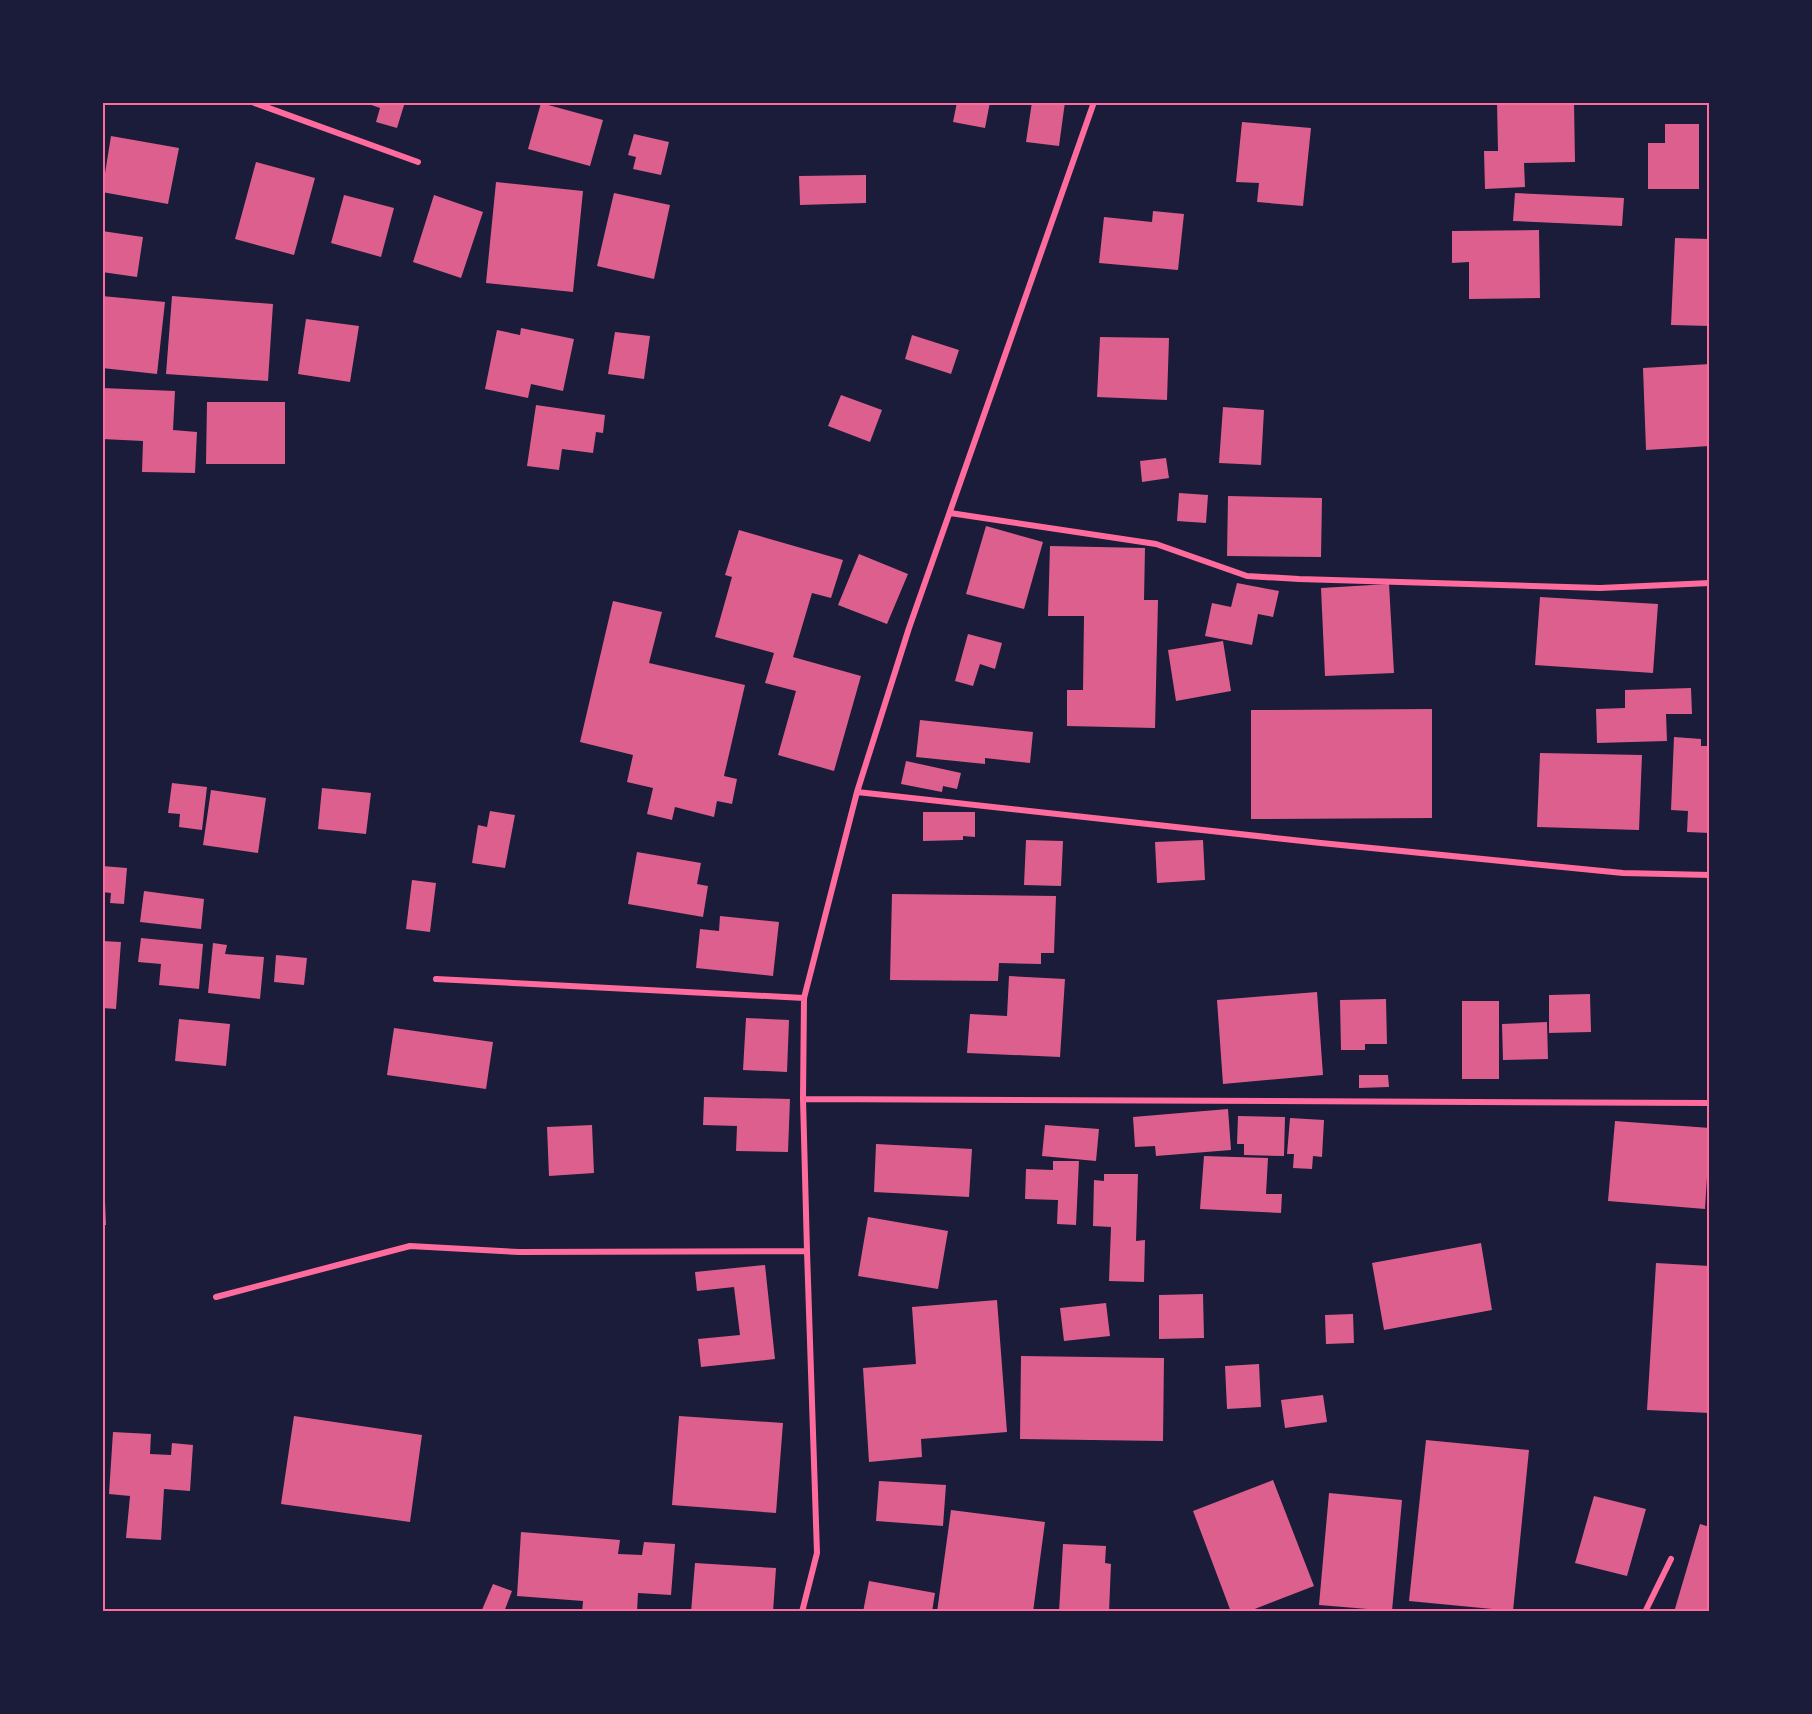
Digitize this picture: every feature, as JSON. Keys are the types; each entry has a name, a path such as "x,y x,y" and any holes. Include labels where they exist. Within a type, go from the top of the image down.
{"street":[{"path":"252,102 418,162"},
{"path":"802,1612 817,1553 803,1099 804,998 857,792 909,628 1094,102"},
{"path":"950,513 1156,544 1247,576 1600,588 1710,583"},
{"path":"857,792 1321,843 1623,873 1710,875"},
{"path":"436,979 804,998"},
{"path":"803,1099 1710,1103"},
{"path":"216,1297 410,1246 519,1252 807,1251"},
{"path":"1645,1612 1671,1559"}],"building":[{"path":"363,102 405,102 397,128 376,122 380,108"},
{"path":"957,102 990,102 985,128 953,122"},
{"path":"1032,102 1065,102 1059,146 1026,142"},
{"path":"1497,102 1574,102 1575,162 1524,163 1525,187 1485,189 1484,151 1498,151"},
{"path":"541,103 603,120 590,166 528,149"},
{"path":"1242,122 1311,128 1303,206 1257,202 1259,183 1236,182"},
{"path":"1665,124 1699,124 1699,189 1648,189 1648,143 1665,143"},
{"path":"634,134 669,142 661,175 633,169 636,157 628,155"},
{"path":"111,136 179,148 168,204 102,192"},
{"path":"256,162 315,178 294,255 235,239"},
{"path":"866,175 866,203 800,205 799,176"},
{"path":"496,182 583,191 573,292 486,283"},
{"path":"614,193 670,205 654,279 597,266"},
{"path":"1515,193 1624,198 1622,226 1513,221"},
{"path":"344,195 394,208 381,257 331,243"},
{"path":"434,195 483,212 461,278 413,262"},
{"path":"1153,211 1184,214 1178,270 1099,263 1104,217 1152,222"},
{"path":"1539,230 1540,298 1469,299 1469,262 1452,263 1452,231"},
{"path":"102,231 143,237 137,277 102,272"},
{"path":"1675,238 1710,239 1710,326 1671,325"},
{"path":"102,296 165,302 157,374 102,368"},
{"path":"172,296 273,304 268,381 166,374"},
{"path":"306,319 359,326 350,382 298,374"},
{"path":"521,328 574,339 563,391 531,384 528,398 485,389 497,330 520,335"},
{"path":"615,332 650,336 644,379 608,374"},
{"path":"912,335 959,350 951,374 905,359"},
{"path":"1100,337 1169,338 1167,400 1097,397"},
{"path":"1710,364 1710,446 1646,450 1643,368"},
{"path":"102,388 175,391 173,430 197,432 195,473 142,472 143,441 102,439"},
{"path":"841,395 882,410 870,442 828,426"},
{"path":"207,402 285,402 285,464 206,464"},
{"path":"536,405 605,415 603,433 596,432 593,453 562,449 559,470 527,466"},
{"path":"1223,407 1264,410 1261,465 1219,463"},
{"path":"1166,458 1169,478 1142,482 1140,461"},
{"path":"1179,493 1208,495 1206,523 1177,521"},
{"path":"1228,496 1322,498 1321,557 1227,556"},
{"path":"986,526 1043,542 1024,609 966,594"},
{"path":"739,530 843,560 831,598 812,593 793,657 861,676 834,771 778,755 796,691 765,683 774,653 715,637 732,577 725,575"},
{"path":"1050,546 1145,548 1144,600 1158,600 1155,728 1067,726 1067,690 1083,690 1084,616 1048,616"},
{"path":"859,554 908,574 887,624 838,605"},
{"path":"1237,583 1279,591 1273,617 1258,614 1252,645 1205,636 1212,603 1231,607"},
{"path":"1389,584 1394,673 1325,676 1321,588"},
{"path":"1540,597 1658,604 1653,673 1535,665"},
{"path":"613,601 662,612 649,663 745,685 724,776 737,779 732,804 717,801 714,817 675,807 672,820 647,814 653,788 627,782 633,755 580,742"},
{"path":"968,634 1002,643 995,669 980,664 973,686 955,681"},
{"path":"1223,641 1231,691 1176,701 1168,650"},
{"path":"1691,688 1692,714 1666,714 1667,741 1597,743 1596,709 1625,708 1625,690"},
{"path":"1432,709 1432,818 1251,819 1251,710"},
{"path":"920,720 1033,732 1030,763 985,758 985,764 916,757"},
{"path":"1674,737 1701,739 1701,746 1710,746 1710,833 1687,832 1688,811 1671,810"},
{"path":"1540,753 1642,755 1639,830 1537,827"},
{"path":"906,761 961,773 957,789 943,786 942,792 901,784"},
{"path":"172,783 207,787 202,830 179,827 180,814 168,813"},
{"path":"322,788 371,793 366,834 318,829"},
{"path":"211,790 266,798 258,853 203,845"},
{"path":"490,811 515,815 505,868 472,863 478,825 487,827"},
{"path":"923,812 975,812 975,837 963,836 963,840 923,841"},
{"path":"1026,840 1063,841 1061,886 1024,885"},
{"path":"1203,840 1205,880 1157,883 1155,842"},
{"path":"637,852 701,863 697,884 708,886 703,917 628,904"},
{"path":"102,866 127,868 124,904 110,903 111,893 102,892"},
{"path":"412,880 436,883 430,932 406,929"},
{"path":"144,891 204,899 201,929 140,922"},
{"path":"892,894 1056,896 1054,953 1041,953 1041,964 999,963 998,981 890,980"},
{"path":"720,916 779,922 773,976 696,968 700,929 719,931"},
{"path":"141,938 203,944 199,989 159,985 161,964 138,962"},
{"path":"102,941 121,942 116,1009 102,1008"},
{"path":"213,943 227,945 225,954 264,957 260,999 208,993"},
{"path":"276,955 307,958 304,985 274,982"},
{"path":"1009,976 1065,979 1060,1057 967,1053 970,1014 1007,1016"},
{"path":"1317,992 1323,1075 1223,1084 1217,1000"},
{"path":"1590,994 1591,1032 1549,1033 1549,995"},
{"path":"1386,999 1387,1044 1365,1044 1365,1050 1341,1050 1340,1000"},
{"path":"1462,1001 1499,1001 1499,1079 1462,1079"},
{"path":"746,1018 789,1020 787,1072 743,1070"},
{"path":"179,1019 230,1024 226,1066 175,1061"},
{"path":"1547,1022 1548,1059 1503,1060 1502,1024"},
{"path":"394,1028 493,1042 486,1089 387,1075"},
{"path":"1359,1075 1388,1075 1389,1087 1359,1088"},
{"path":"704,1097 790,1099 788,1152 736,1151 737,1126 703,1125"},
{"path":"1228,1109 1231,1150 1156,1156 1155,1146 1135,1147 1133,1117"},
{"path":"1238,1116 1285,1117 1284,1156 1244,1155 1244,1144 1237,1144"},
{"path":"1290,1118 1324,1120 1322,1157 1313,1156 1312,1169 1293,1168 1294,1154 1287,1154"},
{"path":"1615,1121 1710,1128 1705,1209 1608,1201"},
{"path":"592,1125 594,1173 549,1176 547,1127"},
{"path":"1045,1125 1099,1129 1096,1161 1042,1156"},
{"path":"876,1144 972,1149 969,1197 874,1192"},
{"path":"1204,1156 1268,1158 1266,1194 1282,1194 1281,1213 1200,1209"},
{"path":"1053,1161 1079,1161 1076,1225 1057,1224 1058,1200 1025,1199 1026,1169 1053,1170"},
{"path":"1104,1174 1138,1174 1136,1241 1145,1240 1144,1282 1109,1281 1111,1227 1093,1226 1094,1180 1104,1181"},
{"path":"102,1178 104,1178 106,1225 102,1225"},
{"path":"868,1217 948,1231 938,1289 858,1276"},
{"path":"1481,1243 1492,1310 1384,1330 1372,1263"},
{"path":"1656,1263 1710,1266 1710,1413 1647,1410"},
{"path":"765,1265 775,1359 701,1367 698,1339 740,1335 734,1287 697,1291 695,1272"},
{"path":"1203,1294 1204,1338 1159,1339 1159,1295"},
{"path":"997,1300 1007,1432 921,1439 922,1457 869,1462 863,1368 916,1364 912,1307"},
{"path":"1106,1303 1110,1336 1064,1341 1060,1308"},
{"path":"1353,1314 1354,1343 1326,1344 1325,1315"},
{"path":"1021,1356 1164,1358 1163,1441 1020,1439"},
{"path":"1259,1364 1261,1407 1227,1409 1225,1366"},
{"path":"1323,1395 1327,1422 1285,1428 1281,1400"},
{"path":"294,1416 422,1435 410,1522 281,1504"},
{"path":"679,1416 783,1423 776,1513 672,1505"},
{"path":"113,1432 151,1434 150,1454 171,1455 172,1443 193,1445 190,1491 164,1489 161,1540 126,1538 130,1496 109,1494"},
{"path":"1426,1440 1529,1450 1513,1611 1409,1601"},
{"path":"1273,1480 1314,1586 1247,1612 1231,1612 1193,1511"},
{"path":"879,1481 946,1485 943,1526 876,1521"},
{"path":"1329,1493 1402,1500 1392,1611 1319,1605"},
{"path":"1594,1496 1646,1509 1627,1576 1575,1563"},
{"path":"951,1510 1045,1522 1033,1612 937,1612"},
{"path":"1700,1524 1710,1527 1710,1612 1674,1612"},
{"path":"521,1532 620,1540 618,1554 642,1555 644,1542 675,1544 671,1595 638,1593 637,1612 582,1612 583,1601 517,1596"},
{"path":"1063,1544 1106,1546 1105,1563 1111,1564 1109,1612 1059,1612"},
{"path":"695,1563 776,1568 773,1612 691,1612"},
{"path":"869,1581 935,1593 932,1612 863,1612"},
{"path":"493,1584 512,1591 504,1612 481,1612"}]}
